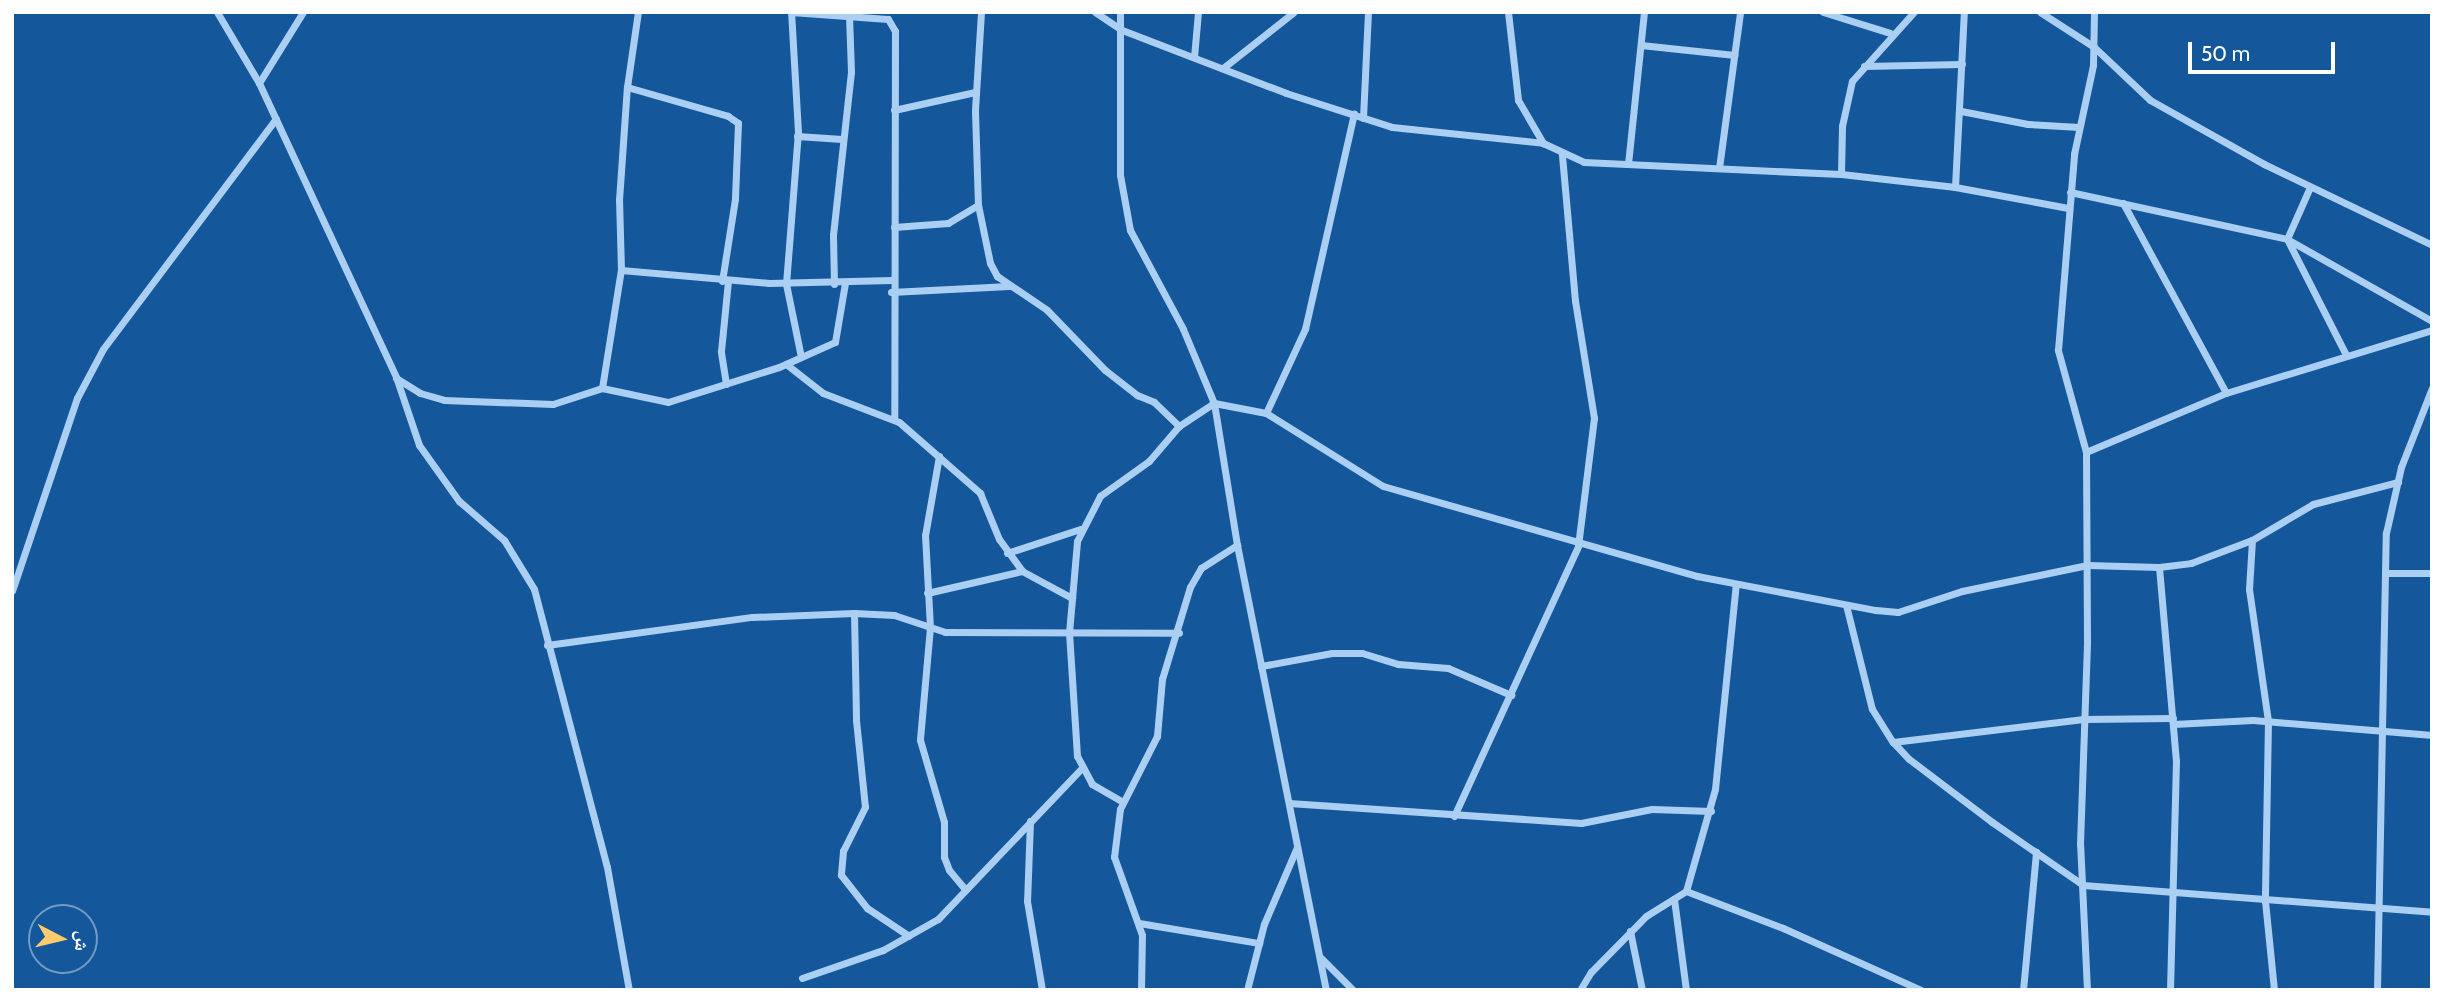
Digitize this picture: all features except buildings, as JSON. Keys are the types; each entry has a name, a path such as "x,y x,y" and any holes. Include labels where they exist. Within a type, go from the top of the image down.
{"street":[{"path":"218,12 259,83 396,377 419,445 437,475 504,540 526,573 540,606 547,645 607,867 629,990"},
{"path":"259,83 303,12"},
{"path":"602,388 621,270 619,200 627,88 638,12"},
{"path":"802,357 786,284 797,136 791,12 888,19 892,23 894,110 891,292 894,419"},
{"path":"981,12 975,92 978,205 990,263 1010,286 1047,310 1105,370 1136,395 1154,402 1180,426"},
{"path":"1095,12 1122,30 1392,127 1544,143 1562,154 1584,162 1842,174 1955,187 2068,208"},
{"path":"1120,12 1120,175 1130,230 1183,329 1214,403 1237,545 1326,990"},
{"path":"1194,57 1198,12"},
{"path":"1223,68 1294,12"},
{"path":"1363,118 1368,12"},
{"path":"1508,12 1518,100 1544,143"},
{"path":"1628,164 1644,12"},
{"path":"1719,168 1741,12"},
{"path":"1823,12 1890,33"},
{"path":"1842,174 1842,125 1852,81 1890,33 1914,12"},
{"path":"1955,187 1964,12"},
{"path":"2040,12 2094,47 2150,100 2310,187 2432,244"},
{"path":"2087,990 2080,844 2087,565 2086,452 2058,350 2068,208 2094,47 2094,12"},
{"path":"834,284 833,235 851,72 849,16"},
{"path":"1641,45 1734,55"},
{"path":"1864,66 1962,64"},
{"path":"627,88 728,116 738,123 735,199 725,281 721,351 726,384"},
{"path":"894,110 975,92"},
{"path":"1961,111 2028,124 2079,127"},
{"path":"1266,413 1305,330 1354,114"},
{"path":"12,592 77,398 103,349 276,120"},
{"path":"797,136 842,139"},
{"path":"1454,816 1578,546 1594,418 1575,301 1562,154"},
{"path":"2287,239 2310,187"},
{"path":"2070,192 2287,239 2432,321"},
{"path":"2123,204 2226,393"},
{"path":"894,228 948,223 978,205"},
{"path":"2287,239 2346,355"},
{"path":"621,270 725,281 786,284 892,280"},
{"path":"396,377 420,393 444,400 517,405 553,404 602,388 668,402 786,364 838,340 845,283"},
{"path":"891,292 1010,286"},
{"path":"2086,452 2226,393 2432,330"},
{"path":"786,364 823,393 894,419 980,493 1007,553 1022,571 1072,598"},
{"path":"2377,990 2379,734 2386,652 2386,533 2398,482 2432,388"},
{"path":"1123,803 1092,784 1081,769 1069,633 1080,528 1100,496 1149,461 1180,426 1214,403 1266,413 1383,486 1578,546 1736,584 1846,606 1898,611 1962,591 2087,565 2159,567 2222,554 2252,540 2313,504 2398,482"},
{"path":"939,456 925,535 930,627 920,740 944,822 944,857 949,870 966,890"},
{"path":"1007,553 1080,528"},
{"path":"2252,540 2249,589 2268,721 2266,901 2274,990"},
{"path":"1141,990 1139,923 1122,891 1114,857 1123,803 1157,736 1162,679 1179,633 1190,587 1201,568 1237,545"},
{"path":"2159,567 2173,721 2174,893 2169,990"},
{"path":"927,593 1022,571"},
{"path":"2385,573 2432,573"},
{"path":"1580,990 1630,932 1686,891 1711,811 1736,584"},
{"path":"1846,606 1872,709 1893,742 1909,759 2083,885 2432,912"},
{"path":"547,645 752,617 854,613 894,615 930,627 967,633 1179,633"},
{"path":"854,613 856,720 865,807 844,851 841,875 867,908 909,936"},
{"path":"1261,666 1332,653 1362,653 1398,664 1448,668 1511,695"},
{"path":"1893,742 2084,719 2268,721 2379,734 2432,735"},
{"path":"802,978 883,950 937,919 1081,769"},
{"path":"1289,803 1581,823 1651,809 1711,811"},
{"path":"1030,820 1027,901 1042,990"},
{"path":"1247,990 1259,943 1297,846"},
{"path":"2023,990 2036,852"},
{"path":"1686,891 1783,928 1921,990"},
{"path":"1674,899 1686,990"},
{"path":"1139,923 1259,943"},
{"path":"1630,932 1642,990"},
{"path":"1320,957 1353,990"}]}
